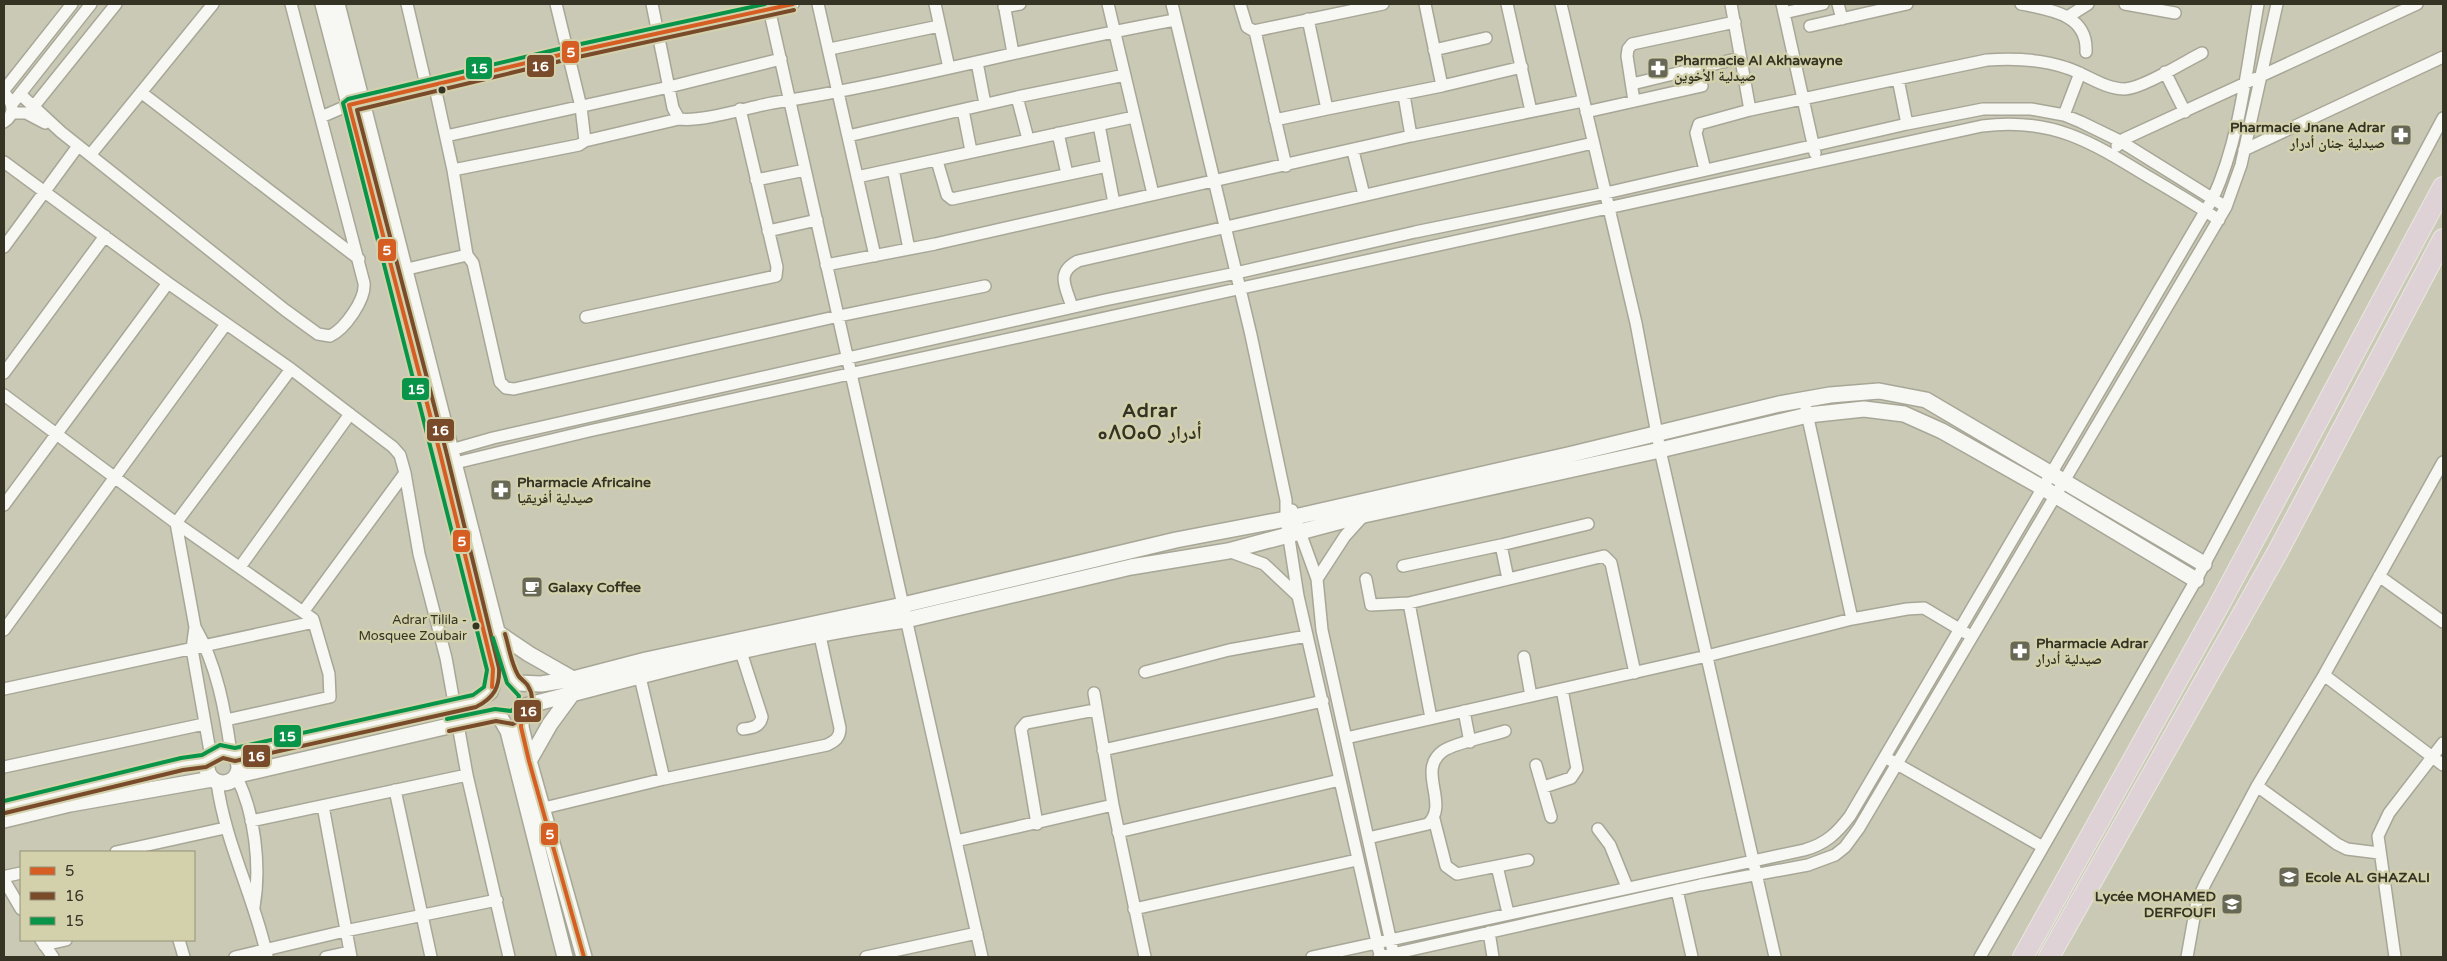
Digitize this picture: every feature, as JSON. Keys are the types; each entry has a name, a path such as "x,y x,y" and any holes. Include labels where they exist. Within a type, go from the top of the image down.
{"highway":[{"path":"2023,957 2217,609 2443,187"},
{"path":"2049,957 2276,553 2443,239"}],"street":[{"path":"4,90 72,4"},
{"path":"4,122 20,94 91,4"},
{"path":"34,106 116,4"},
{"path":"91,154 213,4"},
{"path":"20,94 78,146 91,154 285,310 322,336 336,332 363,297 364,282 291,4"},
{"path":"323,4 355,104 447,458 498,633 515,682 526,693 521,726 529,761 544,808 567,902 584,957"},
{"path":"337,4 355,104"},
{"path":"407,4 446,136 467,255 473,263 500,382 506,388 528,387 839,316 985,286"},
{"path":"556,4 581,107 585,141"},
{"path":"652,4 656,33 673,108 679,119"},
{"path":"321,117 355,104 430,84 768,6 793,4"},
{"path":"818,4 830,49 875,256"},
{"path":"934,4 949,68"},
{"path":"1013,53 1004,5 1020,4"},
{"path":"1108,4 1153,194"},
{"path":"1172,4 1236,273 1292,525 1298,596 1380,957 1394,956 1488,932 1677,890 1808,865 1835,855 1852,838 1972,636 2050,491 2213,198 2227,162 2244,85 2258,4"},
{"path":"1240,4 1247,28 1255,31 1383,4"},
{"path":"1425,4 1442,86"},
{"path":"1507,4 1532,111"},
{"path":"1562,4 1636,324 1660,450 1775,957"},
{"path":"1731,4 1750,110"},
{"path":"1817,162 1783,8 1823,4"},
{"path":"1838,4 1842,19"},
{"path":"1810,26 1907,4"},
{"path":"2021,4 2053,7 2069,16 2082,30 2086,52"},
{"path":"2069,16 2088,4"},
{"path":"2125,4 2175,13"},
{"path":"2058,477 2226,207 2236,184 2277,4"},
{"path":"2112,155 2120,141 2417,4"},
{"path":"768,6 982,957"},
{"path":"453,170 579,145 585,141 679,119 692,120 740,109 839,92 1115,31 1175,20"},
{"path":"1308,20 1327,109"},
{"path":"1634,101 1627,56 1628,49 1632,44 1735,22"},
{"path":"830,49 939,26"},
{"path":"1255,31 1286,166"},
{"path":"1434,50 1486,38"},
{"path":"1705,170 1696,133 1699,124 1750,110 1987,60 2007,59 2045,62 2080,73 2110,86 2124,89 2140,84 2202,53"},
{"path":"2244,150 2443,57"},
{"path":"446,136 669,87 781,58"},
{"path":"1632,84 1740,58"},
{"path":"977,62 985,104"},
{"path":"1275,120 1404,95 1522,67"},
{"path":"2165,72 2185,112"},
{"path":"2064,115 2080,73"},
{"path":"848,136 985,104 1125,75"},
{"path":"1898,80 1907,124"},
{"path":"826,265 1215,182 1411,136 1532,111 1634,101 1702,86"},
{"path":"4,93 12,108 29,114 62,132"},
{"path":"142,93 359,259"},
{"path":"1404,95 1411,136"},
{"path":"1017,97 1028,139"},
{"path":"447,458 848,357 1236,273 1415,232 1606,193 1907,124 2000,108 2031,109 2064,115 2081,122 2120,141 2226,207"},
{"path":"586,317 774,277 778,271 740,109"},
{"path":"963,110 971,152"},
{"path":"857,177 1134,117"},
{"path":"1980,957 2196,580 2443,118"},
{"path":"2076,136 2081,122"},
{"path":"447,458 851,373 2000,123 2035,124 2076,136 2112,155 2218,220"},
{"path":"1100,125 1114,203"},
{"path":"1058,133 1067,174"},
{"path":"1072,307 1063,277 1065,270 1078,260 1593,143"},
{"path":"4,247 78,146"},
{"path":"1353,151 1364,194"},
{"path":"937,161 947,195 952,199 1107,166"},
{"path":"4,162 168,283 291,369 398,452 405,473 419,554 455,704 467,775 509,957"},
{"path":"756,180 804,170"},
{"path":"893,170 908,248"},
{"path":"768,231 817,220"},
{"path":"4,373 105,236"},
{"path":"399,271 467,255"},
{"path":"4,505 168,283"},
{"path":"4,630 226,324"},
{"path":"266,954 254,908 225,828 214,781 207,770 210,758 192,649 195,627 176,523 291,369"},
{"path":"4,820 70,804 214,781 229,782 237,776 458,722 498,716 512,718 523,709 573,686 672,654 904,612 1131,567 1228,551 1292,525 1657,434 1804,400 1879,391 1918,398 1942,409 2204,564"},
{"path":"4,395 176,523 303,612 314,622 329,674 330,697 226,720"},
{"path":"1804,400 1852,619"},
{"path":"4,807 210,758 218,752 232,754 475,701 501,681 573,686 640,677 741,652 820,636 1176,540 1364,515 1660,450 1808,415 1864,409 1904,414 1949,435 2050,491 2196,580"},
{"path":"240,567 350,414"},
{"path":"447,458 493,669 489,704 508,731 565,957"},
{"path":"2187,957 2197,901 2257,786 2324,674 2443,462"},
{"path":"303,612 405,473"},
{"path":"1312,957 1391,941 1627,887 1754,861 1816,846 1827,841 1836,834 1857,804 1960,629 2050,491"},
{"path":"1317,579 1345,536 1364,515"},
{"path":"1403,566 1588,524"},
{"path":"1292,525 1317,579 1322,630 1394,956"},
{"path":"1501,545 1508,579"},
{"path":"1228,551 1264,564 1298,596"},
{"path":"1366,579 1371,605 1409,603 1604,556 1611,563 1635,673"},
{"path":"2379,576 2443,622"},
{"path":"1409,603 1431,718"},
{"path":"1346,738 1635,673 1852,619 1917,608 1933,612 1972,636"},
{"path":"4,689 206,647 314,622"},
{"path":"195,627 206,647 226,720 232,754 239,764 237,776 247,796 258,885 254,908"},
{"path":"498,633 573,686"},
{"path":"544,808 664,779 826,745 836,740 840,728 820,636"},
{"path":"1145,672 1229,650 1307,636"},
{"path":"741,652 762,717 761,722 754,728 743,729"},
{"path":"1524,657 1531,696"},
{"path":"2324,674 2443,765"},
{"path":"640,677 664,779"},
{"path":"529,761 573,686"},
{"path":"1544,787 1571,778 1577,769 1562,689"},
{"path":"1094,693 1095,710 1118,832 1145,957"},
{"path":"1103,750 1323,701"},
{"path":"1037,824 1021,730 1026,724 1095,710"},
{"path":"1464,711 1470,742"},
{"path":"4,767 204,724"},
{"path":"1368,838 1428,824 1434,819 1437,810 1431,767 1435,758 1444,750 1505,731"},
{"path":"2395,957 2378,836 2380,828 2389,813 2434,758 2443,744"},
{"path":"1884,757 2043,847"},
{"path":"1536,765 1544,787 1551,817"},
{"path":"251,821 467,775"},
{"path":"1118,832 1340,780"},
{"path":"2257,786 2337,844 2347,849 2379,853"},
{"path":"395,790 420,916 431,957"},
{"path":"1857,804 1869,811"},
{"path":"956,841 1037,824 1113,805"},
{"path":"323,806 350,954 326,957"},
{"path":"1434,819 1446,866 1457,874 1528,860"},
{"path":"126,851 154,848 225,828"},
{"path":"1598,829 1610,845 1627,887"},
{"path":"1134,910 1357,860"},
{"path":"1497,866 1508,913"},
{"path":"20,873 7,876 4,880 20,907"},
{"path":"1677,890 1692,957"},
{"path":"235,957 266,954 345,931 497,900"},
{"path":"866,957 889,955 977,932"},
{"path":"1488,932 1494,957"},
{"path":"179,941 184,957"},
{"path":"43,942 53,957"}],"transit line":[{"name":"15","path":"4,801 181,758 202,755 220,745 235,748 473,695 484,687 487,670 343,103 348,99 567,47 765,4"},
{"name":"5","path":"349,105 568,53 793,4"},
{"name":"16","path":"5,813 183,770 206,767 223,758 235,761 476,707 491,696 497,686 499,668 446,451 357,110 569,59 794,10"},
{"name":"5","path":"349,105 440,453 493,669 492,687"},
{"name":"16","path":"449,731 496,721 513,724 523,717 530,708 531,692 516,670 505,634"},
{"name":"15","path":"447,719 495,709 511,711 517,706 519,696 507,683 493,638"},
{"name":"5","path":"522,711 521,727 529,761 584,957"}],"place":[{"name":"Pharmacie Al Akhawayne صيدلية الأخوين","path":"1658,68"},
{"name":"Pharmacie Jnane Adrar صيدلية جنان أدرار","path":"2401,135"},
{"name":"Pharmacie Africaine صيدلية أفريقيا","path":"501,490"},
{"name":"Galaxy Coffee","path":"532,587"},
{"name":"Adrar Tilila - Mosquee Zoubair","path":"476,626"},
{"name":"Pharmacie Adrar صيدلية أدرار","path":"2020,651"},
{"name":"Ecole AL GHAZALI","path":"2289,877"},
{"name":"Lycée MOHAMED DERFOUFI","path":"2232,904"}],"district":[{"name":"Adrar ⴰⴷⵔⴰⵔ أدرار","path":"1150,421"}]}
